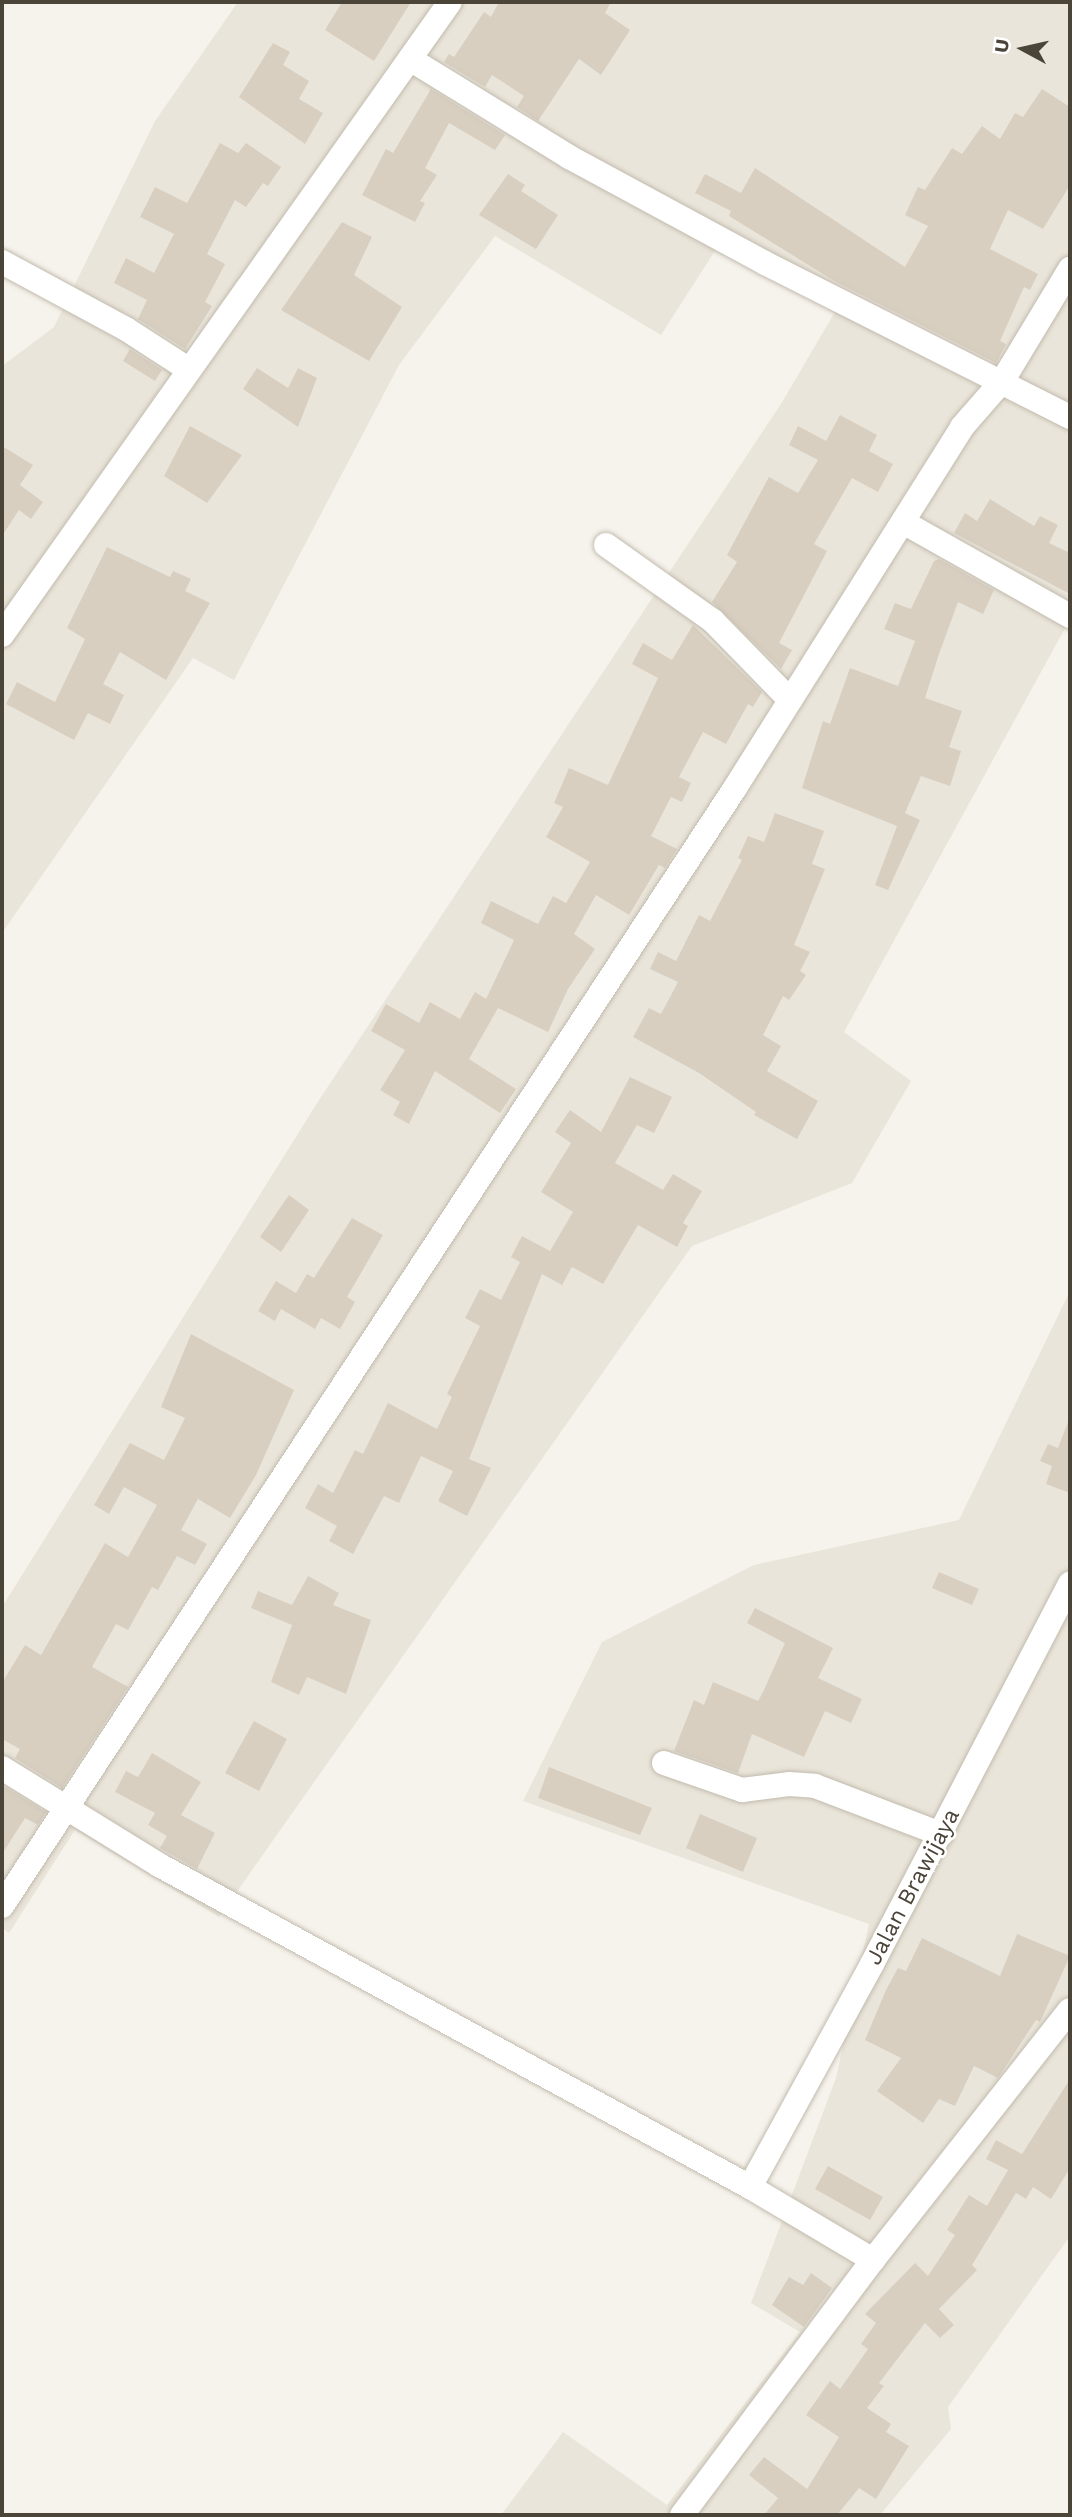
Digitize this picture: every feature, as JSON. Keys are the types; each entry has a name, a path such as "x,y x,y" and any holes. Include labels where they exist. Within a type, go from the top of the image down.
{"street":[{"path":"2,635 450,2"},
{"path":"410,59 569,157 765,263 1003,380 1070,417"},
{"path":"2,262 126,328 188,369"},
{"path":"2,1906 63,1808 481,1179 790,700 962,427 1003,380 1070,269"},
{"path":"903,522 1070,616"},
{"path":"606,545 713,621 790,700"},
{"name":"Jalan Brawijaya","path":"750,2187 941,1834 1070,1583"},
{"path":"664,1763 741,1790 789,1784 816,1786 941,1834"},
{"path":"2,1768 63,1808 750,2187 873,2260"},
{"path":"682,2515 873,2260 1070,2010"}],"shaded area":[{"path":"238,2 1070,2 1070,619 844,1032 911,1081 852,1183 692,1246 219,1917 75,1830 9,1933 2,1928 2,1607 319,1100 781,404 836,310 720,243 661,335 495,236 399,365 234,680 193,658 2,933 2,366 54,327 155,121"},
{"path":"1070,1291 1070,2236 948,2407 951,2429 880,2515 501,2515 563,2432 667,2505 800,2332 751,2303 836,2078 869,1924 523,1801 602,1642 754,1565 959,1520"}],"building":[{"path":"342,2 411,2 374,61 325,30"},
{"path":"499,2 611,2 605,13 630,30 601,75 579,59 538,121 517,107 524,96 492,75 485,87 444,62 449,54 454,57 484,12 491,17"},
{"path":"273,43 290,52 283,65 309,81 299,99 323,113 305,144 239,97"},
{"path":"431,89 505,135 495,150 449,123 425,168 437,175 420,201 425,203 415,222 362,195 386,149 393,153"},
{"path":"1042,89 1070,107 1070,185 1043,229 1008,210 990,249 1038,274 1030,290 1024,287 1000,341 1006,344 996,363 836,282 729,216 731,211 695,193 705,174 741,193 755,168 905,267 928,226 905,215 918,187 925,190 952,148 962,154 982,126 1000,139 1015,113 1023,117"},
{"path":"220,143 238,153 246,143 281,167 268,186 263,183 246,207 235,200 207,254 225,264 205,302 212,306 185,349 138,319 147,300 114,283 126,258 154,273 174,234 140,217 155,187 187,203"},
{"path":"508,174 525,185 521,191 558,215 536,249 479,215"},
{"path":"342,222 372,237 354,275 402,307 369,361 281,310"},
{"path":"130,349 162,370 155,381 123,361"},
{"path":"257,368 288,388 298,368 317,378 298,427 243,389"},
{"path":"840,415 877,435 869,451 893,464 878,492 852,478 814,544 827,551 779,643 792,650 781,669 712,602 737,562 727,555 769,477 798,493 818,460 789,445 798,426 826,441"},
{"path":"190,426 242,455 207,503 164,476"},
{"path":"2,446 33,465 20,485 43,502 31,519 19,510 2,536"},
{"path":"990,499 1034,526 1040,516 1058,525 1049,543 1070,553 1070,594 954,533 965,513 977,521"},
{"path":"107,547 170,577 173,571 191,579 185,591 210,603 166,680 120,652 103,684 124,695 110,724 88,713 74,740 6,704 17,682 55,702 85,639 67,628"},
{"path":"939,559 994,590 983,614 958,602 939,654 925,698 962,711 949,747 961,751 950,786 921,776 905,813 920,820 888,890 875,885 897,826 802,788 823,721 830,724 850,668 898,686 915,641 884,629 895,603 911,609 934,561"},
{"path":"693,625 762,692 753,707 748,704 726,744 703,732 679,777 691,783 682,802 671,797 651,836 677,849 665,868 659,865 629,915 596,895 574,934 595,949 568,989 548,1032 498,1008 469,1059 516,1089 500,1113 435,1071 409,1124 393,1115 400,1102 380,1090 405,1050 371,1031 386,1004 419,1023 430,1002 460,1019 475,992 486,999 514,940 481,923 491,901 538,924 553,896 566,903 590,862 546,837 563,807 554,803 569,768 608,785 658,678 632,664 643,643 672,660"},
{"path":"775,813 824,831 812,864 825,869 794,945 810,952 800,971 806,975 789,1000 783,996 763,1035 781,1046 767,1071 818,1101 797,1139 754,1115 756,1112 699,1073 633,1037 649,1008 661,1014 678,982 650,969 658,952 676,961 699,915 710,921 742,860 738,858 748,836 764,842"},
{"path":"630,1077 672,1097 654,1133 637,1125 615,1163 663,1190 673,1174 702,1191 683,1223 688,1226 677,1247 638,1225 603,1284 572,1267 562,1285 542,1274 469,1459 491,1468 467,1516 438,1501 453,1471 421,1456 399,1503 384,1496 353,1554 329,1541 337,1526 305,1508 318,1484 333,1493 355,1450 363,1454 388,1403 437,1429 452,1397 447,1394 480,1326 465,1318 480,1289 501,1300 520,1262 511,1257 522,1236 550,1251 573,1212 541,1192 571,1143 555,1132 570,1110 601,1132"},
{"path":"289,1195 309,1210 281,1252 260,1237"},
{"path":"352,1218 383,1235 347,1297 355,1302 340,1329 321,1318 315,1329 281,1309 275,1321 258,1311 276,1281 296,1293 307,1274 314,1278"},
{"path":"191,1334 294,1390 256,1475 230,1518 198,1499 181,1530 207,1544 195,1565 177,1556 158,1590 152,1587 128,1630 116,1624 92,1667 128,1687 62,1788 15,1758 20,1749 2,1739 2,1683 25,1645 41,1655 105,1543 128,1557 157,1505 124,1487 109,1514 94,1505 130,1443 164,1460 185,1418 161,1407"},
{"path":"1068,1422 1070,1493 1046,1484 1052,1466 1040,1461 1048,1444 1058,1448"},
{"path":"939,1572 979,1589 972,1605 932,1588"},
{"path":"308,1576 339,1593 333,1605 371,1620 346,1694 307,1677 299,1695 271,1682 292,1625 251,1608 258,1591 292,1605"},
{"path":"755,1608 833,1648 818,1678 862,1699 851,1723 825,1711 804,1757 752,1734 738,1773 674,1751 694,1700 704,1705 713,1682 758,1701 785,1643 747,1623"},
{"path":"254,1721 287,1739 259,1791 225,1773"},
{"path":"152,1753 201,1782 181,1815 215,1833 197,1869 160,1848 167,1836 148,1825 155,1813 115,1792 126,1771 138,1777"},
{"path":"549,1767 652,1808 640,1835 538,1798"},
{"path":"2,1785 46,1812 38,1825 25,1818 2,1854"},
{"path":"700,1814 757,1838 743,1872 686,1848"},
{"path":"1017,1934 1070,1956 1040,2022 1036,2020 998,2078 974,2066 955,2106 939,2099 923,2123 877,2091 901,2058 865,2040 886,1990 898,1968 906,1971 922,1938 1000,1976"},
{"path":"1070,2079 1070,2168 1051,2199 1033,2187 1026,2199 1016,2193 972,2265 977,2270 939,2309 954,2325 940,2338 925,2323 879,2383 884,2386 867,2408 891,2424 886,2432 909,2446 876,2499 859,2488 837,2515 764,2515 778,2498 749,2475 764,2457 807,2489 839,2437 806,2415 830,2381 840,2389 868,2349 861,2344 876,2323 865,2314 915,2263 928,2276 955,2235 947,2230 969,2195 987,2206 1008,2170 986,2159 996,2140 1022,2154"},
{"path":"828,2166 883,2197 870,2220 815,2189"},
{"path":"811,2273 832,2288 804,2327 772,2305 789,2277 803,2285"}]}
